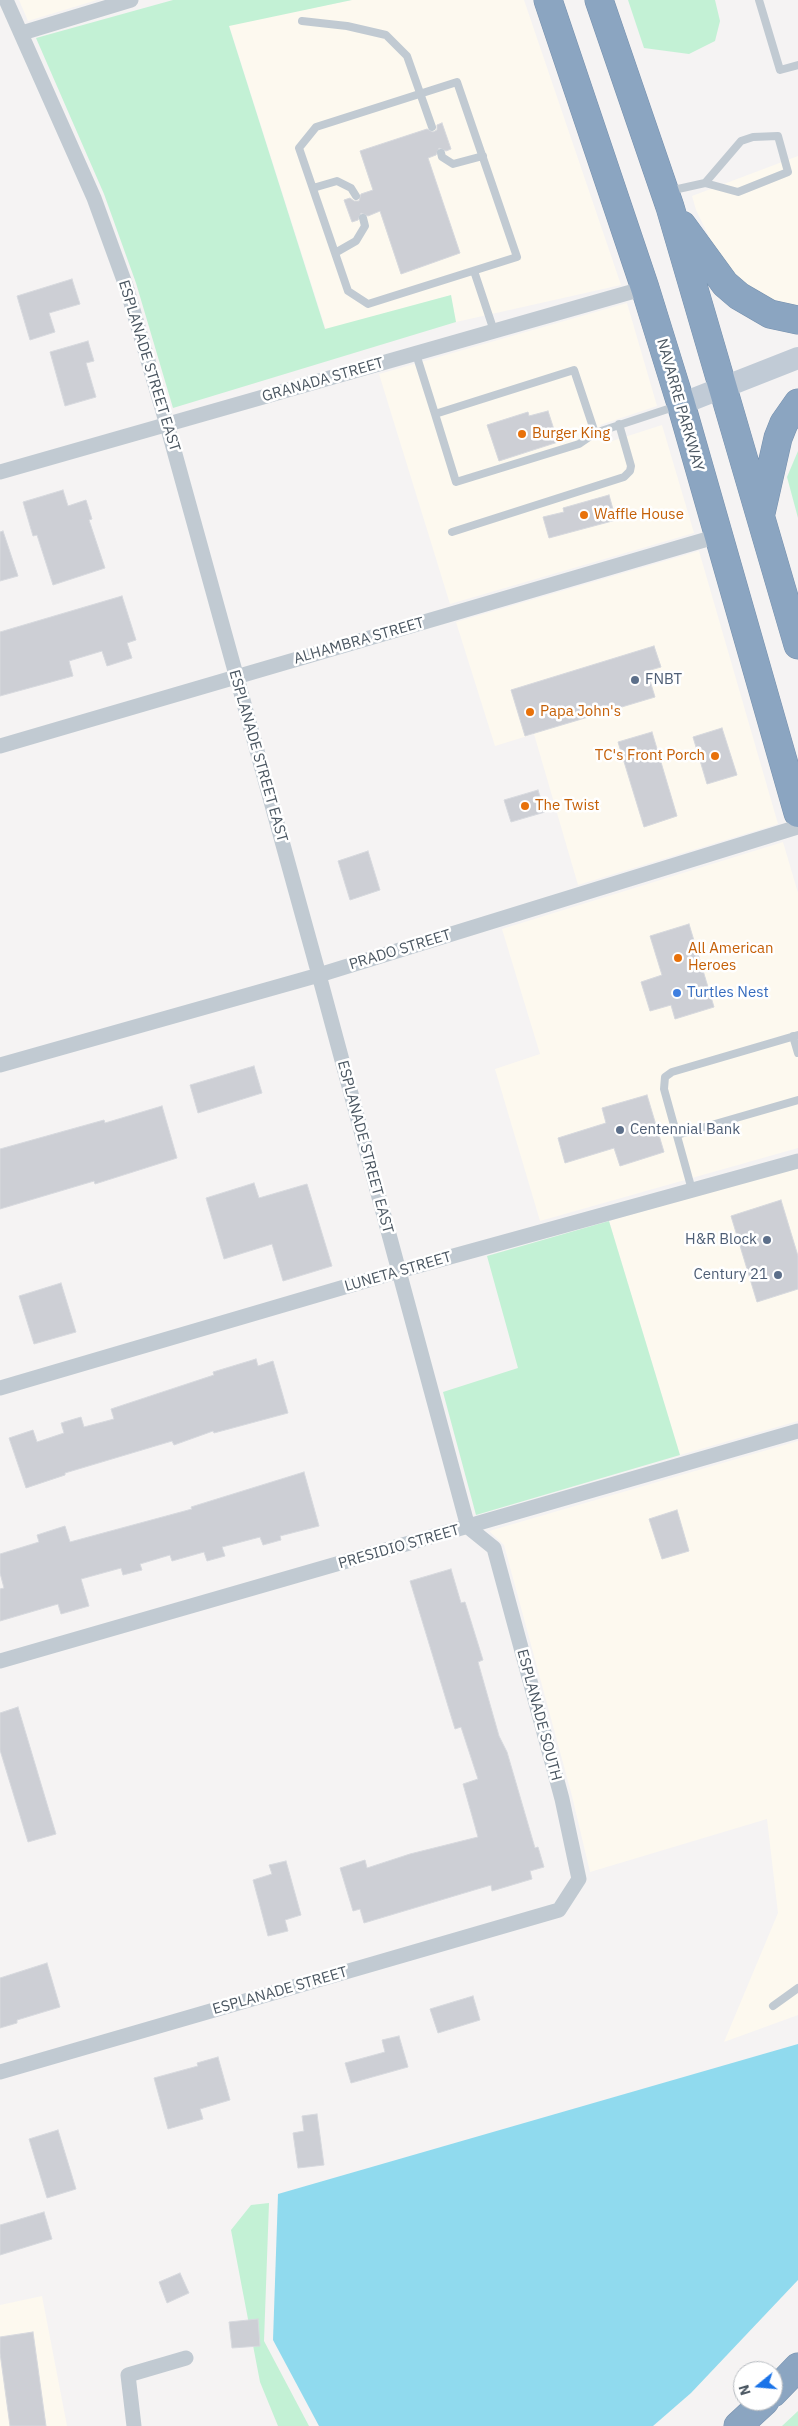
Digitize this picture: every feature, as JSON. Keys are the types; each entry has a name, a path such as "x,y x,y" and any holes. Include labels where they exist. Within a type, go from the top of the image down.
{"highway":[{"name":"NAVARRE PARKWAY","path":"548,0 645,288 681,404 798,813"},
{"path":"599,0 667,199 798,644"},
{"path":"667,199 725,284 757,308 784,318 798,320"},
{"path":"760,514 778,438 784,422 798,402"},
{"path":"783,2383 798,2367"},
{"path":"738,2426 754,2411"}],"main road":[{"path":"681,404 798,358"}],"street":[{"name":"ESPLANADE STREET EAST","path":"6,0 94,198 126,286 167,425 319,975 468,1527"},
{"path":"22,33 131,0"},
{"name":"GRANADA STREET","path":"0,472 645,288"},
{"name":"ALHAMBRA STREET","path":"0,746 718,536"},
{"name":"PRADO STREET","path":"0,1066 319,975 798,827"},
{"name":"LUNETA STREET","path":"0,1388 399,1271 798,1161"},
{"name":"PRESIDIO STREET","path":"0,1661 798,1431"},
{"name":"ESPLANADE SOUTH","path":"468,1527 494,1548 562,1799 579,1879 560,1910"},
{"name":"ESPLANADE STREET","path":"0,2072 560,1910"},
{"path":"134,2426 128,2375 186,2358"}],"lane":[{"path":"759,0 780,70 798,64"},
{"path":"302,21 347,26 386,35 407,56 432,127"},
{"path":"457,82 483,156 517,256 368,304 348,291 299,148 316,127 457,82"},
{"path":"667,199 705,183 741,140 753,137 778,136 788,172 738,192 705,183"},
{"path":"440,153 442,157 453,164 483,156"},
{"path":"312,188 337,181 351,188 356,196"},
{"path":"335,253 356,240 365,226 363,218"},
{"path":"474,271 494,331"},
{"path":"416,354 456,482 579,444 595,433 681,404"},
{"path":"435,414 574,370 595,433"},
{"path":"452,532 624,477 630,471 631,466 619,424"},
{"path":"692,1190 664,1089 663,1083 668,1074 796,1036 798,1053"},
{"path":"677,1135 798,1100"},
{"path":"773,2006 798,1988"}],"shaded area":[{"path":"19,0 97,0 28,21"},
{"path":"352,0 524,0 621,285 456,322 451,295 326,330 229,25"},
{"path":"798,156 798,307 759,295 737,280 718,255 696,210 692,196"},
{"path":"627,303 657,406 600,425 606,443 662,425 694,533 450,604 379,374"},
{"path":"699,551 778,824 578,885 534,734 495,746 456,622"},
{"path":"783,842 798,893 798,1148 540,1221 495,1069 540,1054 502,929"},
{"path":"798,1167 798,1421 680,1455 609,1221"},
{"path":"798,1441 798,2015 724,2042 778,1913 767,1819 590,1872 572,1796 504,1545 489,1531"},
{"path":"42,2296 67,2426 0,2426 0,2305"}],"green space":[{"path":"173,0 352,0 229,26 325,329 451,295 456,322 173,408 136,283 104,194 36,38"},
{"path":"628,0 715,0 720,21 715,41 689,54 644,48"},
{"path":"798,451 798,518 787,477"},
{"path":"609,1221 680,1455 476,1515 443,1392 518,1368 487,1256"},
{"path":"269,2203 264,2341 309,2426 278,2426 260,2382 231,2230 251,2205"},
{"path":"798,2411 798,2426 782,2426"}],"water":[{"path":"798,2044 798,2280 691,2393 653,2426 319,2426 273,2340 278,2194"}],"building":[{"path":"442,123 451,149 446,151 439,148 436,155 428,158 460,253 401,274 380,211 368,216 361,213 358,220 352,222 344,200 350,198 354,201 359,201 361,194 373,190 360,151 427,129 433,132 437,130 437,125"},
{"path":"72,279 80,304 49,313 55,332 30,340 17,296"},
{"path":"88,341 94,361 86,363 96,397 65,406 50,352"},
{"name":"Burger King","path":"548,411 558,442 499,461 487,425 528,412 529,416"},
{"path":"63,490 68,506 86,500 92,519 89,520 105,568 53,585 37,535 33,536 23,502"},
{"name":"Waffle House","path":"609,495 616,520 549,538 543,517 564,512 563,508"},
{"path":"3,531 18,576 0,581 0,532"},
{"path":"122,596 136,640 127,643 132,658 107,666 102,651 69,661 73,676 0,696 0,632"},
{"path":"654,646 661,667 647,671 655,697 525,736 511,690"},
{"name":"TC's Front Porch","path":"722,728 737,775 707,784 693,737"},
{"path":"652,732 677,816 644,827 618,742"},
{"name":"The Twist","path":"538,790 545,812 511,822 504,800"},
{"path":"368,851 380,890 350,900 338,861"},
{"name":"Turtles Nest","path":"689,924 714,1007 675,1019 671,1005 650,1011 641,982 662,975 650,936"},
{"path":"254,1066 262,1093 198,1113 190,1085"},
{"name":"Centennial Bank","path":"647,1095 664,1152 620,1166 614,1148 565,1163 558,1138 606,1123 602,1108"},
{"path":"162,1106 177,1158 95,1184 94,1181 0,1209 0,1149 104,1120 105,1123"},
{"path":"254,1183 259,1198 307,1184 332,1266 283,1281 272,1244 224,1259 206,1198"},
{"path":"781,1200 798,1256 798,1289 757,1302 731,1216"},
{"path":"61,1283 76,1332 34,1344 19,1296"},
{"path":"256,1359 258,1366 273,1361 288,1413 214,1433 213,1431 174,1445 172,1441 65,1473 65,1475 26,1488 9,1438 33,1430 37,1442 64,1433 61,1423 81,1417 84,1427 114,1419 111,1409 214,1375 213,1372"},
{"path":"304,1472 319,1526 280,1536 281,1540 263,1545 260,1537 222,1547 225,1556 207,1561 204,1552 172,1561 170,1555 140,1564 142,1570 123,1575 121,1568 81,1579 89,1606 61,1614 58,1604 0,1621 0,1589 4,1588 0,1573 0,1554 39,1542 37,1535 65,1526 70,1542 192,1509 191,1507"},
{"path":"677,1510 689,1551 662,1559 649,1519"},
{"path":"451,1569 461,1603 465,1602 483,1660 478,1662 499,1736 507,1752 535,1848 538,1847 544,1867 530,1871 532,1879 492,1891 491,1885 364,1923 360,1909 353,1911 340,1868 365,1860 367,1868 410,1854 478,1837 463,1784 478,1779 461,1727 455,1729 410,1581"},
{"path":"18,1707 56,1834 28,1842 0,1750 0,1713"},
{"path":"286,1861 301,1915 285,1920 288,1931 268,1936 253,1880 272,1874 269,1865"},
{"path":"47,1963 60,2007 17,2020 17,2023 0,2028 0,1978"},
{"path":"473,1996 480,2020 438,2033 430,2009"},
{"path":"399,2036 408,2067 351,2083 345,2063 385,2052 382,2040"},
{"path":"218,2057 230,2100 200,2109 203,2119 168,2129 154,2078 198,2066 197,2063"},
{"path":"317,2114 324,2165 298,2168 293,2133 304,2131 302,2116"},
{"path":"58,2130 76,2189 47,2198 29,2139"},
{"path":"44,2212 52,2239 0,2255 0,2225"},
{"path":"180,2273 189,2293 167,2303 159,2282"},
{"path":"258,2319 260,2346 232,2348 229,2322"},
{"path":"33,2332 46,2426 10,2426 0,2353 0,2337"}],"place":[{"name":"Burger King","path":"522,434"},
{"name":"Waffle House","path":"584,515"},
{"name":"FNBT","path":"635,680"},
{"name":"Papa John's","path":"530,712"},
{"name":"TC's Front Porch","path":"715,756"},
{"name":"The Twist","path":"525,806"},
{"name":"All American Heroes","path":"678,958"},
{"name":"Turtles Nest","path":"677,993"},
{"name":"Centennial Bank","path":"620,1130"},
{"name":"H&R Block","path":"767,1240"},
{"name":"Century 21","path":"778,1275"}]}
